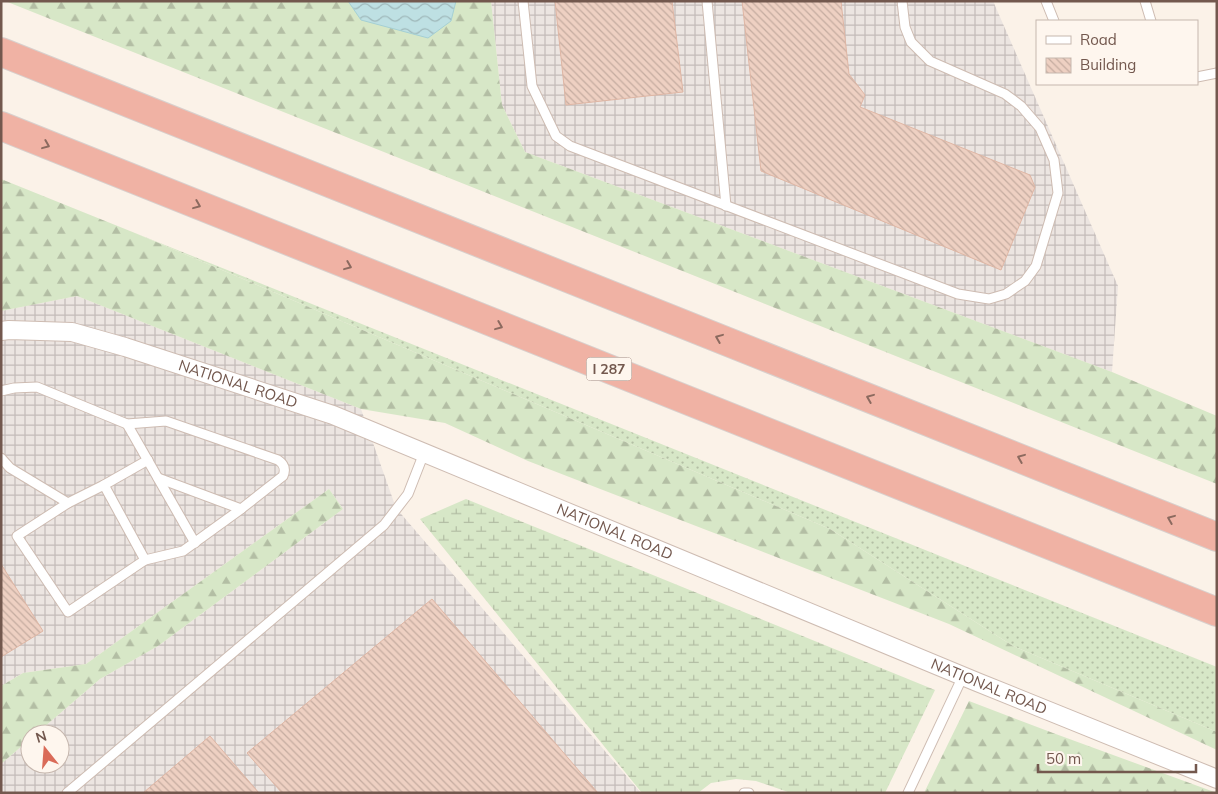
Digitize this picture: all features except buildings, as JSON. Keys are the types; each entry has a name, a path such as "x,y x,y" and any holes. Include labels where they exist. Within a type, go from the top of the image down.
{"highway":[{"path":"1,52 1217,537"},
{"name":"I 287","path":"1,126 1217,612"}],"street":[{"name":"NATIONAL ROAD","path":"1,331 72,332 125,346 332,415 1217,779"}],"lane":[{"path":"523,1 532,86 556,136 570,146 958,294 989,299 1006,294 1025,281 1036,266 1058,194 1054,160 1040,128 1021,106 1006,94 930,61 911,42 905,27 902,1"},
{"path":"707,1 726,206"},
{"path":"1046,1 1054,20"},
{"path":"1146,1 1151,20"},
{"path":"1198,77 1217,73"},
{"path":"1,392 14,388 37,387 127,424 166,421 278,460 284,467 283,476 195,543 183,551 145,560 68,612 17,536 68,502 104,485 148,460"},
{"path":"127,424 195,543"},
{"path":"67,793 384,525 408,494 424,453"},
{"path":"1,458 10,468 68,502"},
{"path":"158,478 241,509"},
{"path":"104,485 145,560"},
{"path":"908,793 963,676"},
{"path":"744,793 749,793"}],"shaded area":[{"path":"491,1 993,1 1118,286 1112,372 525,152 502,105"},
{"path":"77,296 361,409 396,508 641,793 1,793 1,764 20,748 20,774 70,774 70,724 48,724 100,679 158,646 343,509 329,489 86,664 23,673 1,686 1,311"}],"green space":[{"path":"5,1 491,1 502,105 525,152 1112,372 1217,416 1217,484"},
{"path":"1,179 135,233 830,529 1013,646 1217,732 1217,750 949,624 528,461 445,423 361,409 77,296 1,311"},
{"path":"135,233 1217,667 1217,732 1013,646 830,529"},
{"path":"329,489 343,509 158,646 100,679 48,724 20,724 20,748 1,764 1,686 23,673 86,664"},
{"path":"466,499 935,690 885,793 791,793 756,781 736,779 711,783 698,793 642,793 420,519"},
{"path":"969,701 1053,733 1217,793 924,793"}],"water":[{"path":"348,1 456,1 451,21 428,38 361,20"}]}
